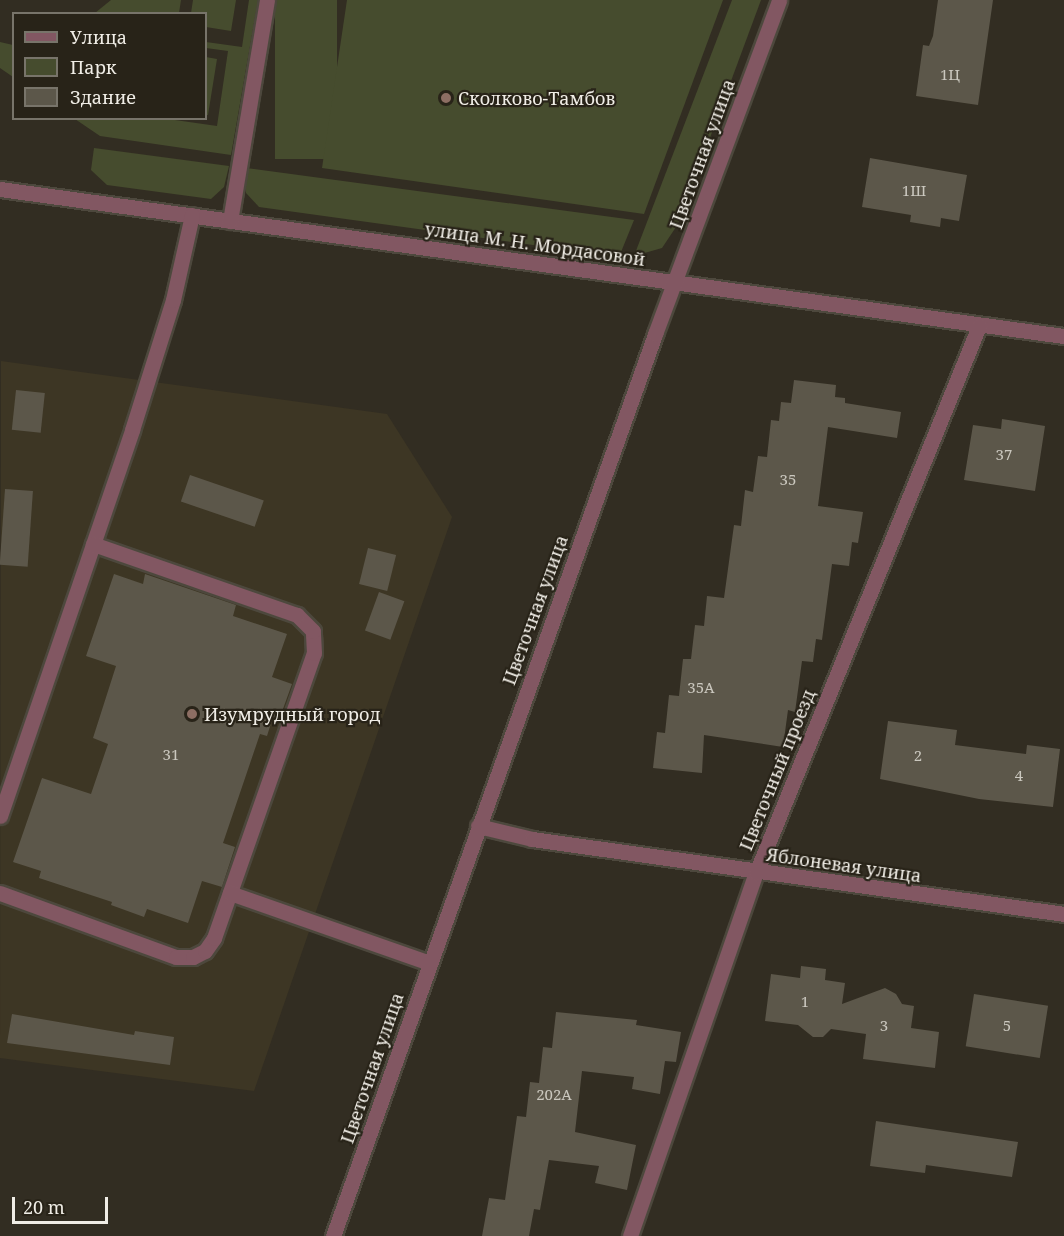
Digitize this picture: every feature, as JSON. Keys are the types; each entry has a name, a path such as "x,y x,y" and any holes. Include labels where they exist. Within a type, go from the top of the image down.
{"street":[{"path":"231,221 267,0"},
{"name":"Цветочная улица","path":"333,1236 478,826 779,0"},
{"name":"улица М. Н. Мордасовой","path":"0,189 1064,336"},
{"path":"0,816 173,300 192,215"},
{"name":"Цветочный проезд","path":"630,1236 756,873 979,326"},
{"path":"0,893 176,957 193,957 205,951 214,938 314,653 313,631 297,615 93,544"},
{"name":"Яблоневая улица","path":"478,826 532,839 756,873 1064,914"},
{"path":"230,893 430,963"}],"shaded area":[{"name":"Изумрудный город","path":"1,361 387,414 452,517 254,1091 0,1058"}],"green space":[{"path":"111,0 181,0 179,12 96,12"},
{"path":"193,0 236,0 231,31 207,27 207,12 191,12"},
{"path":"249,0 258,0 231,155 100,136 76,120 175,120 217,126 228,51 207,48 207,42 242,47"},
{"path":"275,0 337,0 337,159 275,159"},
{"name":"Сколково-Тамбов","path":"347,0 723,0 644,214 322,168"},
{"path":"732,0 761,0 678,224 662,248 634,256"},
{"path":"0,42 12,45 12,76 0,68"},
{"path":"207,57 217,59 207,115"},
{"path":"94,148 229,166 224,187 211,199 107,185 91,170"},
{"path":"246,168 634,220 619,257 259,207 246,193"}],"building":[{"path":"938,0 993,0 978,105 916,96 923,45 929,46 933,36"},
{"path":"870,158 967,175 959,221 941,218 940,227 910,222 911,215 862,207"},
{"path":"794,380 836,385 835,397 845,398 845,403 901,412 897,438 828,427 818,506 863,512 858,543 852,542 849,566 832,564 822,640 816,639 813,662 802,661 795,712 788,710 783,747 704,735 702,773 653,768 657,732 665,733 669,695 679,696 683,659 691,659 695,625 704,626 707,596 724,598 734,525 741,526 745,490 753,492 758,456 767,457 771,420 779,421 781,402 791,403"},
{"path":"16,390 45,393 41,433 12,430"},
{"path":"1002,419 1045,426 1035,491 964,480 973,425 1001,429"},
{"path":"190,475 264,500 255,527 181,501"},
{"path":"5,489 33,491 28,567 0,565"},
{"path":"368,548 396,555 387,591 359,584"},
{"path":"114,574 143,584 145,574 236,605 233,616 287,634 272,677 292,684 279,720 273,717 267,736 260,734 223,843 235,847 222,887 202,881 188,923 147,909 144,917 111,905 112,902 39,878 41,871 13,862 42,778 91,794 108,744 93,738 116,666 86,656"},
{"path":"379,592 404,601 390,640 365,631"},
{"path":"888,721 957,730 955,745 1026,754 1027,745 1060,749 1053,807 979,799 880,779"},
{"path":"801,966 826,969 825,980 845,983 842,1004 885,988 896,994 902,1004 914,1006 911,1028 939,1032 935,1068 863,1059 866,1034 831,1029 823,1037 813,1037 798,1025 765,1021 771,974 800,978"},
{"path":"974,994 1048,1006 1040,1058 966,1046"},
{"path":"556,1012 637,1020 636,1025 681,1032 676,1062 665,1061 660,1094 632,1089 634,1077 582,1071 575,1132 636,1145 627,1190 595,1183 599,1166 549,1160 540,1210 534,1209 529,1236 482,1236 489,1198 505,1200 517,1116 526,1117 530,1082 539,1083 543,1047 552,1048"},
{"path":"12,1014 134,1035 135,1031 174,1037 170,1065 7,1043"},
{"path":"876,1121 1018,1142 1012,1177 926,1165 925,1173 870,1166"}],"place":[{"name":"Сколково-Тамбов","path":"446,98"},
{"name":"Изумрудный город","path":"192,714"}]}
